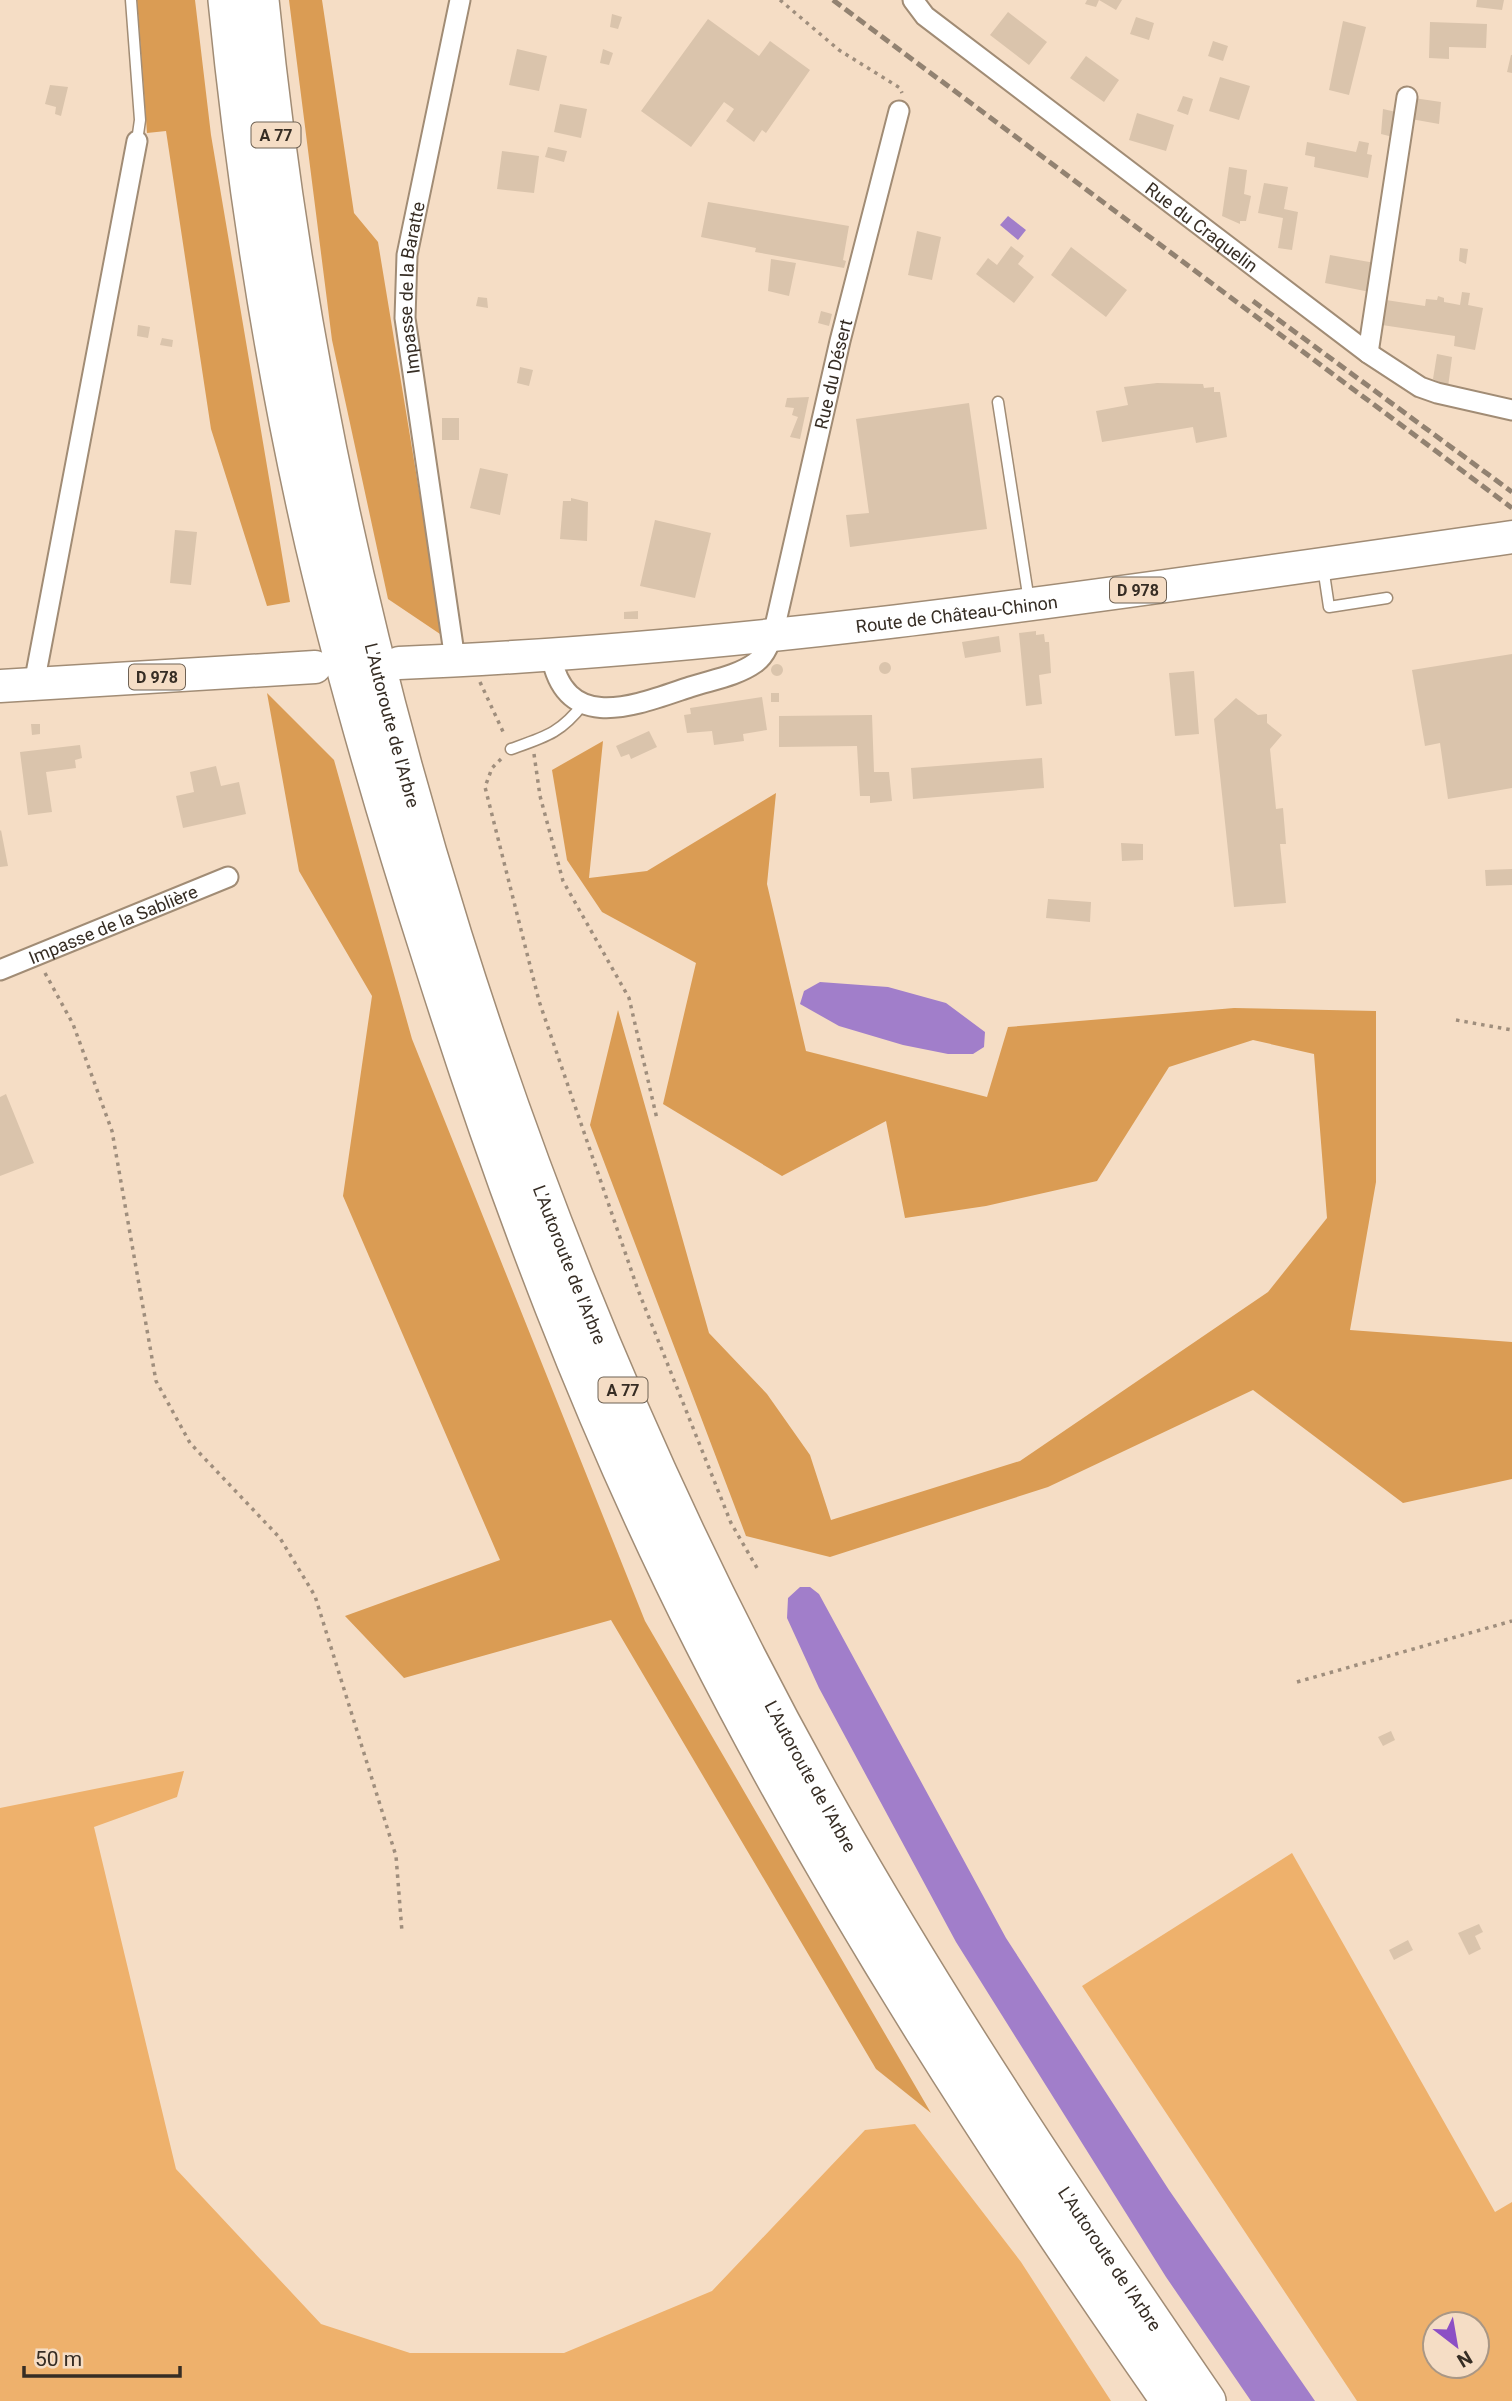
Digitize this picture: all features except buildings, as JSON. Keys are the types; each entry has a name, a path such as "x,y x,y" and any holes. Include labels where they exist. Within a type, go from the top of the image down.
{"highway":[{"name":"L'Autoroute de l'Arbre","path":"227,0 241,124 269,311 307,511 334,624 398,855 458,1043 510,1194 565,1338 615,1459 705,1645 815,1846 916,2020 1026,2191 1170,2401"},
{"name":"L'Autoroute de l'Arbre","path":"260,0 296,269 336,491 366,623 433,869 499,1074 576,1277 649,1449 733,1627 830,1811 985,2072 1208,2401"}],"main road":[{"name":"Route de Château-Chinon","path":"399,663 551,655 772,638 1509,542"},
{"name":"D 978","path":"0,686 315,667"}],"street":[{"name":"Impasse de la Baratte","path":"460,0 407,255 405,318 463,660"},
{"name":"Rue du Craquelin","path":"912,1 925,16 957,41 1368,353 1420,387 1512,410"},
{"path":"1368,353 1407,97"},
{"name":"Rue du Désert","path":"772,638 840,341 900,111"},
{"path":"34,684 137,141"},
{"path":"551,655 555,673 564,690 583,704 607,709 632,707 744,669 764,655 772,638"},
{"name":"Impasse de la Sablière","path":"0,970 228,877"}],"lane":[{"path":"131,0 140,120 137,141"},
{"path":"998,402 1030,605"},
{"path":"1322,566 1329,607 1387,598"},
{"path":"511,749 568,725 583,704"}],"path":[{"path":"780,0 839,50 900,88 904,96 900,111"},
{"path":"463,660 511,749 492,768 485,788 539,1001 638,1290 731,1523 757,1568"},
{"path":"532,742 540,796 563,881 629,998 657,1119"},
{"path":"36,955 73,1024 112,1131 156,1381 190,1443 280,1538 315,1596 396,1856 402,1932"},
{"path":"1456,1020 1512,1030"},
{"path":"1297,1682 1512,1621"}],"shaded area":[{"path":"137,0 195,0 211,135 290,602 267,606 211,429 166,131 147,133"},
{"path":"289,0 322,0 354,213 378,242 443,636 388,599 332,340"},
{"path":"1008,216 1026,230 1018,240 1000,225"},
{"path":"267,693 334,760 412,1039 645,1621 931,2113 876,2069 611,1620 404,1678 345,1616 500,1560 343,1196 372,996 299,871"},
{"path":"603,741 589,878 647,871 776,793 767,884 806,1051 987,1097 1008,1027 1234,1008 1376,1011 1376,1182 1350,1330 1512,1342 1512,1479 1403,1503 1253,1390 1048,1487 830,1557 746,1536 590,1125 618,1010 709,1333 767,1394 810,1455 831,1520 1020,1461 1268,1292 1327,1218 1314,1054 1253,1040 1169,1067 1097,1181 986,1206 905,1218 886,1121 782,1176 663,1104 696,963 602,912 567,860 552,770"},
{"path":"820,982 888,987 946,1003 985,1032 984,1047 973,1054 948,1054 903,1045 839,1026 800,1004 804,991"},
{"path":"800,1587 810,1587 819,1594 1006,1938 1169,2190 1315,2401 1251,2401 1166,2277 956,1942 819,1688 787,1618 788,1598"},
{"path":"184,1771 177,1797 94,1827 176,2169 321,2324 410,2353 564,2353 712,2291 865,2130 915,2124 1021,2262 1111,2401 0,2401 0,1808"},
{"path":"1292,1853 1495,2212 1512,2202 1512,2401 1357,2401 1082,1986"}],"railway":[{"path":"833,0 1512,508"},
{"path":"1253,301 1512,492"}]}
